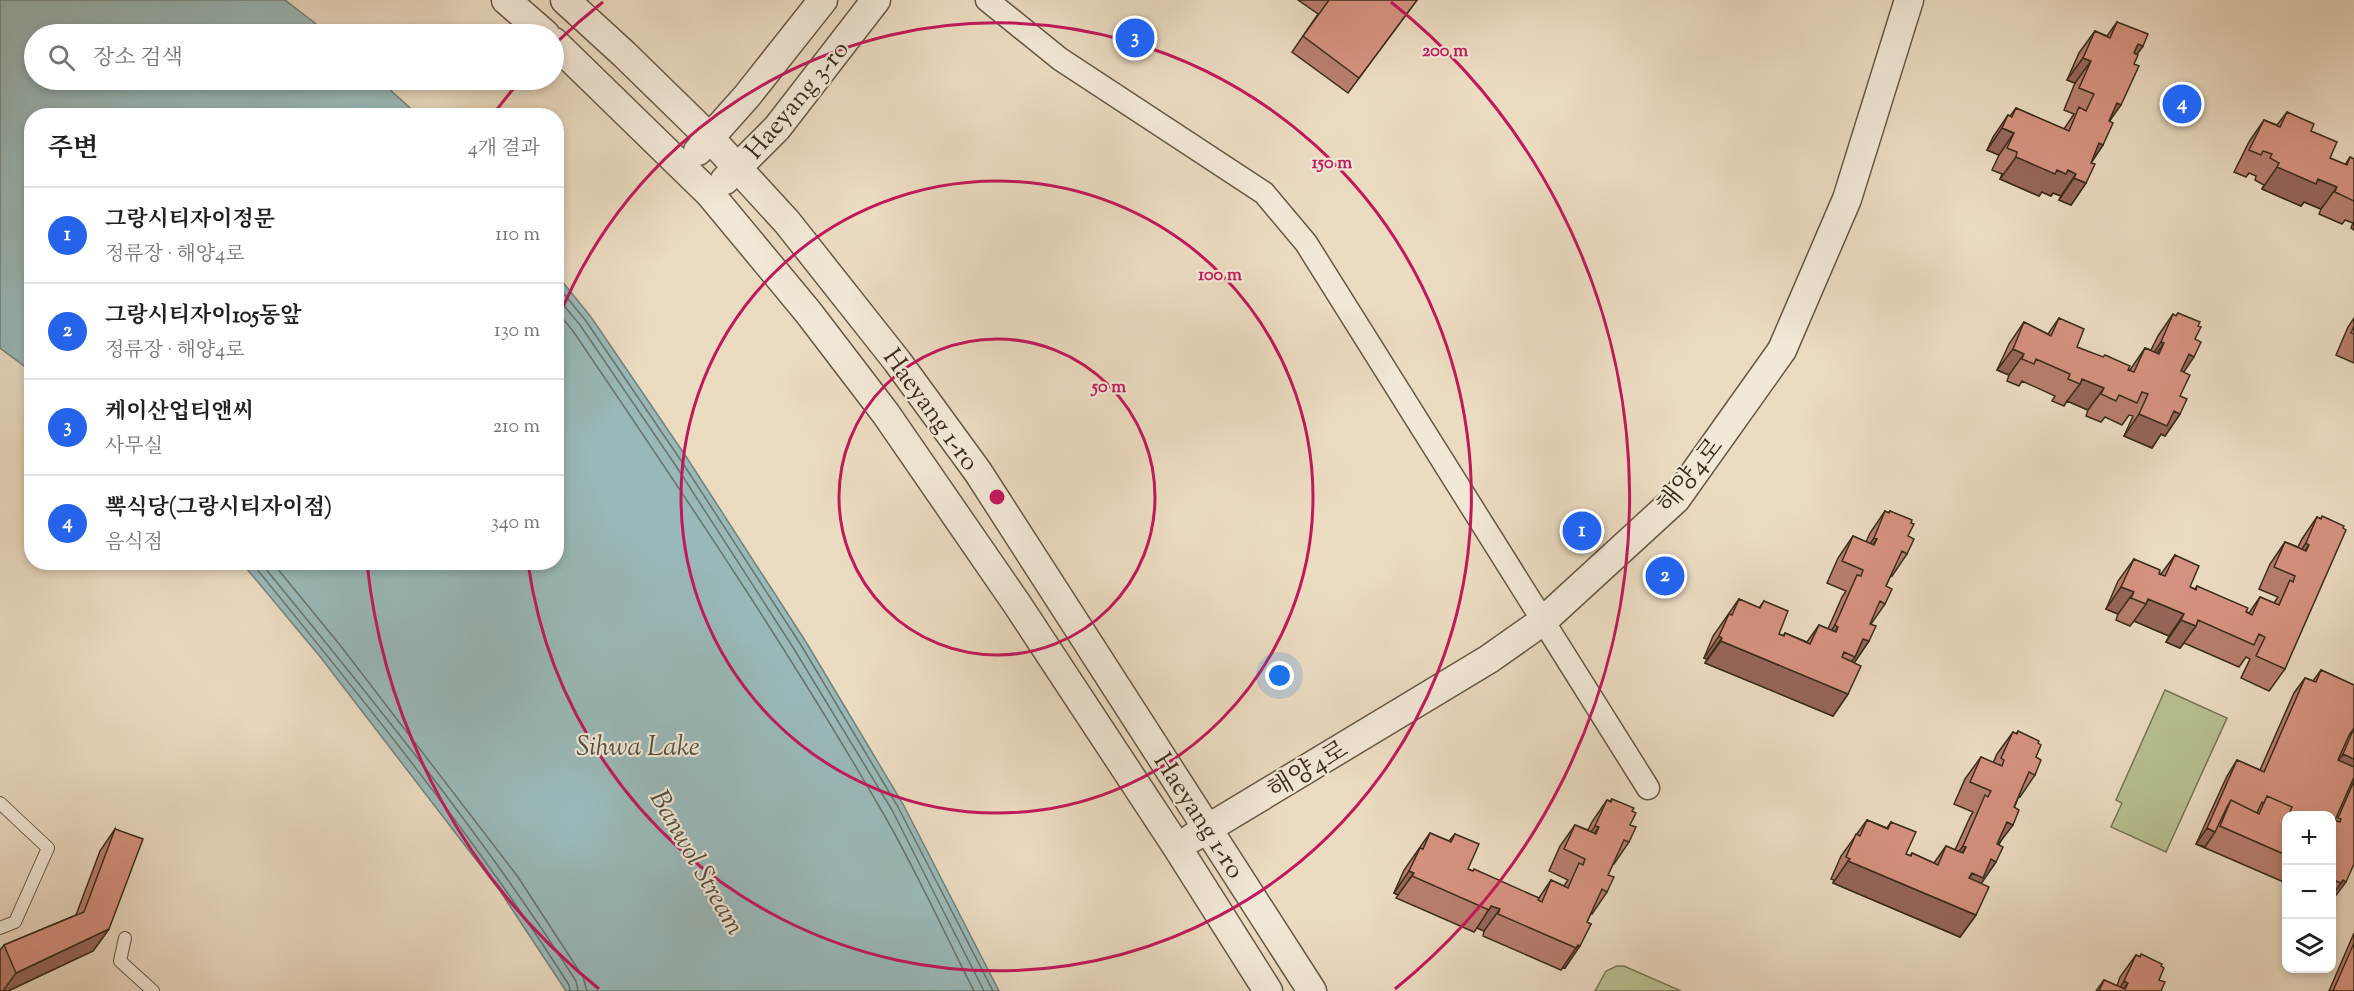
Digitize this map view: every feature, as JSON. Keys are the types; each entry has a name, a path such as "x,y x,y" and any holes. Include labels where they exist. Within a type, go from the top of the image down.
{"street":[{"path":"506,0 534,24"},
{"name":"Haeyang 1-ro","path":"565,0 710,138 787,222 897,361 978,472 1312,991"},
{"name":"Haeyang 3-ro","path":"684,167 754,88 823,0"},
{"name":"Haeyang 3-ro","path":"710,194 777,128 876,0"},
{"path":"987,0 1060,59 1264,193 1306,243 1648,788"},
{"name":"해양4로","path":"1177,847 1489,659 1543,621 1676,499 1782,350 1847,199 1909,0"},
{"name":"Haeyang 1-ro","path":"564,52 710,194 808,312 886,414 1017,604 1177,847 1268,991"}],"lane":[{"path":"0,802 48,848 15,922 0,928"},
{"path":"125,938 120,961 153,991"}],"green space":[{"path":"2165,690 2227,718 2166,852 2111,827 2122,803 2116,800"},
{"path":"1617,966 1624,966 1681,991 1595,991 1606,971"}],"water":[{"path":"0,0 285,0 316,24 24,24 24,90 390,90 410,108 24,108 24,366 0,348"},
{"name":"Sihwa Lake","path":"564,284 591,317 687,458 806,642 903,804 999,991 566,991 500,891 322,659 248,570 564,570"}],"building":[{"path":"1329,0 1417,0 1359,78 1303,36"},
{"path":"2117,22 2148,34 2143,46 2138,44 2134,53 2138,55 2134,64 2139,66 2121,105 2117,103 2109,121 2113,123 2103,145 2099,143 2091,163 2095,164 2086,183 2074,178 2076,174 2068,170 2066,174 2057,170 2055,174 2016,157 2017,152 2007,148 2014,133 2002,128 2008,115 2012,117 2016,108 2069,131 2079,107 2086,111 2094,94 2079,88 2091,61 2083,58 2095,31 2110,38"},
{"path":"2287,112 2314,124 2311,131 2337,142 2330,158 2347,165 2350,157 2354,159 2354,201 2335,192 2337,187 2318,179 2316,184 2277,167 2279,163 2270,158 2272,154 2263,151 2261,155 2249,150 2264,120 2280,127"},
{"path":"2178,313 2200,322 2198,326 2201,327 2195,339 2201,342 2194,357 2189,354 2181,371 2190,375 2180,396 2187,399 2180,414 2174,411 2167,426 2139,414 2148,394 2142,392 2137,403 2119,395 2116,401 2101,394 2104,388 2082,379 2080,384 2068,379 2070,374 2036,359 2034,364 2022,359 2024,354 2013,349 2024,322 2051,336 2059,318 2084,329 2077,347 2103,357 2105,355 2130,366 2128,370 2134,372 2145,348 2159,354 2164,343 2161,342 2173,314 2176,316"},
{"path":"1885,511 1912,520 1911,523 1914,524 1908,536 1914,539 1907,554 1902,551 1886,586 1892,589 1885,604 1880,601 1870,624 1876,626 1869,641 1863,639 1855,657 1844,652 1842,657 1861,666 1848,694 1721,641 1722,638 1719,636 1739,599 1760,608 1764,601 1788,611 1779,634 1784,636 1785,633 1810,644 1819,625 1836,632 1838,627 1835,625 1857,575 1861,576 1863,570 1842,561 1853,536 1874,545 1877,539 1874,538"},
{"path":"2322,516 2344,526 2346,530 2285,669 2256,656 2265,637 2259,634 2254,645 2198,620 2196,626 2181,620 2184,614 2148,599 2146,604 2131,598 2134,592 2121,587 2134,559 2160,570 2159,574 2165,576 2175,555 2199,566 2190,587 2196,590 2197,586 2248,608 2246,612 2252,615 2260,597 2279,605 2290,580 2293,582 2295,576 2274,567 2285,542 2306,551 2309,545 2306,543 2317,517 2321,519"},
{"path":"2321,670 2354,685 2354,728 2338,760 2354,767 2354,777 2336,818 2336,811 2290,811 2292,807 2267,796 2257,813 2231,800 2215,832 2207,828 2237,760 2264,772 2305,678 2316,682"},
{"path":"2354,728 2354,759 2343,754"},
{"path":"2018,731 2039,741 2041,745 2036,757 2041,760 2035,775 2029,772 2014,807 2019,810 2013,825 2007,822 1997,844 2003,847 1996,862 1991,859 1983,878 1972,873 1969,878 1989,887 1976,915 1848,861 1850,859 1846,857 1856,834 1860,836 1867,820 1888,829 1891,822 1916,832 1906,854 1911,856 1912,853 1938,865 1946,846 1963,853 1966,847 1963,846 1985,795 1988,797 1991,791 1970,782 1981,757 2002,766 2004,760 2001,758 2013,732 2017,734"},
{"path":"2354,781 2354,864 2346,882 2343,880 2341,883 2336,881 2336,821 2340,822 2341,819 2338,818"},
{"path":"2267,796 2292,807 2290,811 2282,811 2282,853 2220,826 2231,800 2259,814"},
{"path":"1612,799 1634,808 1632,811 1636,813 1630,825 1636,827 1629,842 1624,840 1608,875 1614,877 1607,892 1602,889 1587,922 1591,924 1580,946 1576,948 1498,914 1500,909 1491,906 1489,910 1412,876 1414,873 1409,871 1430,833 1451,842 1455,834 1479,844 1468,869 1473,871 1474,869 1539,898 1538,900 1542,902 1551,880 1568,888 1579,863 1583,865 1585,859 1564,849 1575,825 1596,834 1599,827 1595,826 1607,800 1611,802"},
{"path":"115,829 143,839 109,929 16,973 4,945 84,912"},
{"path":"2354,943 2354,991 2333,991"},
{"path":"2141,954 2162,964 2164,968 2159,980 2165,982 2161,991 2099,991 2104,980 2125,989 2128,983 2124,981 2136,955 2140,957"}],"place":[{"name":"케이산업티앤씨","path":"1135,38"},
{"name":"뽁식당(그랑시티자이점)","path":"2182,104"},
{"name":"그랑시티자이정문","path":"1582,531"},
{"name":"그랑시티자이105동앞","path":"1665,576"}],"water label":[{"name":"Banwol Stream","path":"698,862"}]}
